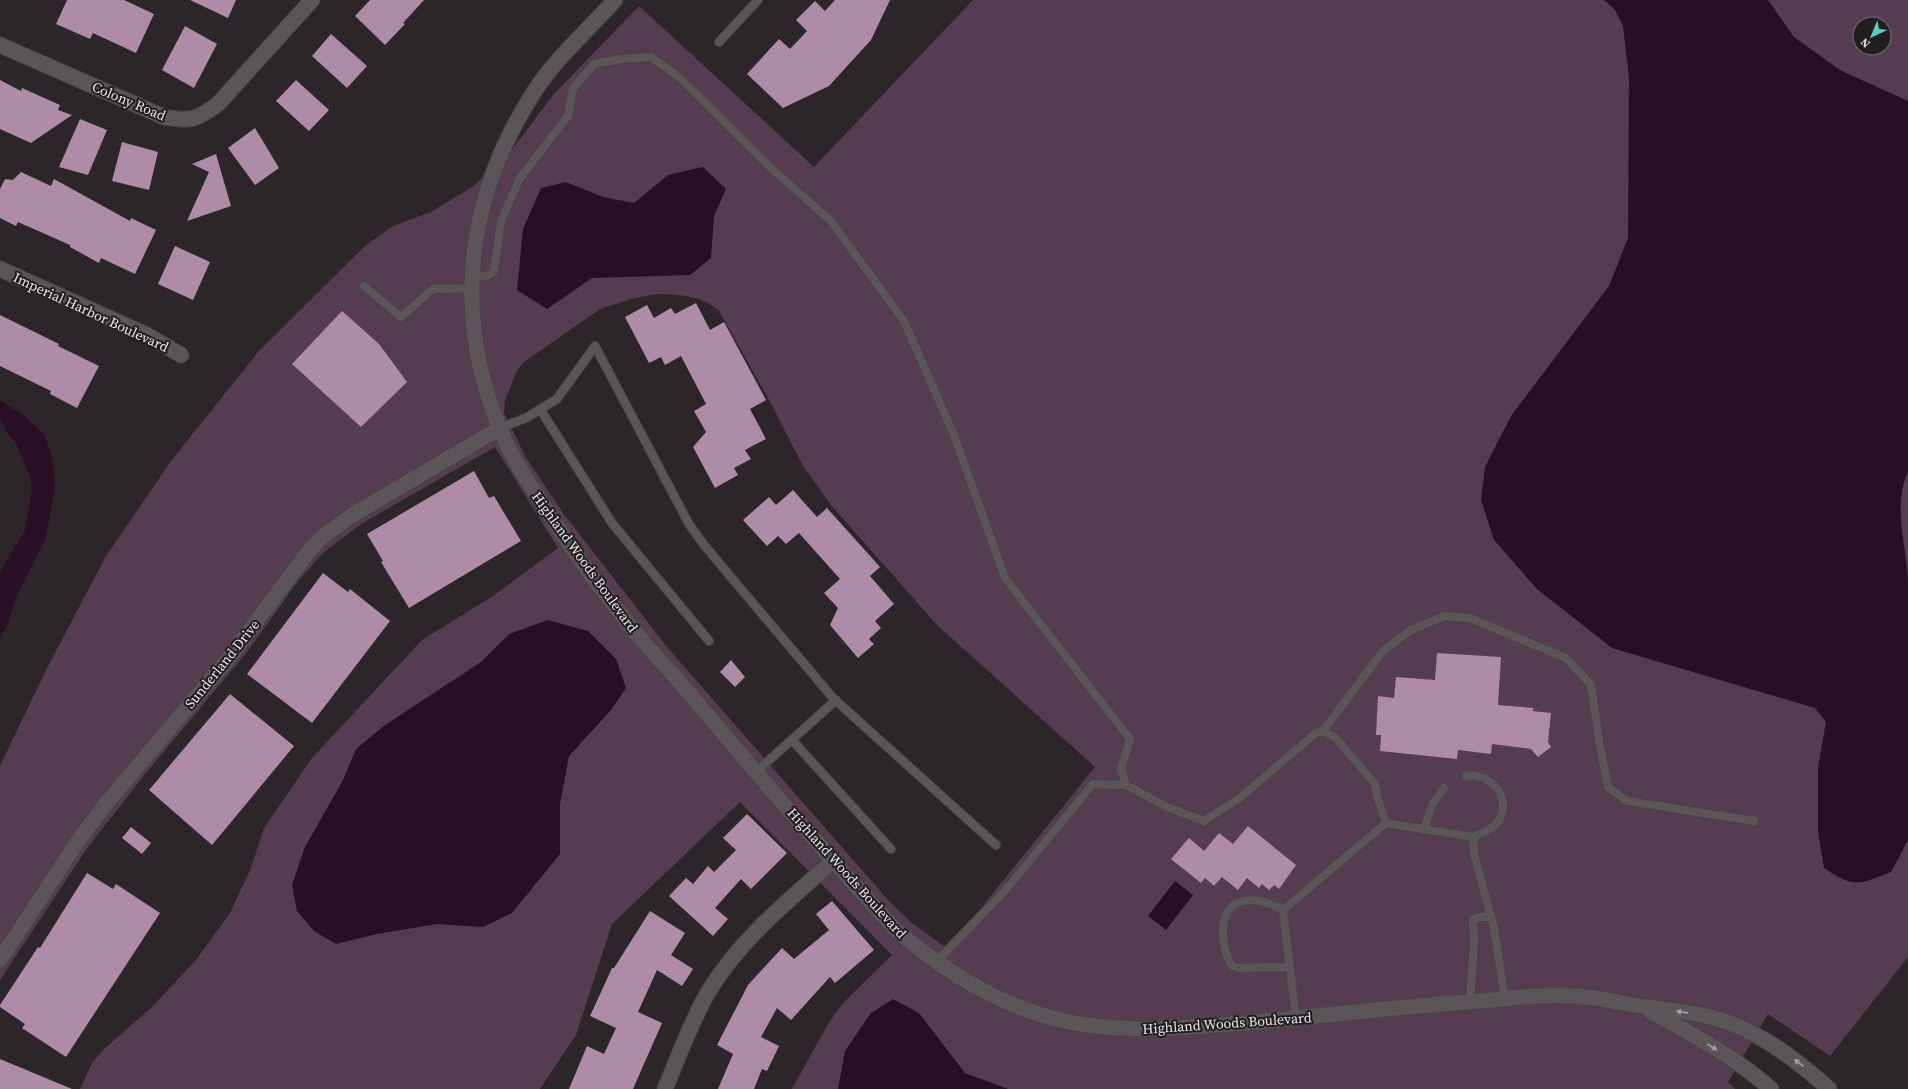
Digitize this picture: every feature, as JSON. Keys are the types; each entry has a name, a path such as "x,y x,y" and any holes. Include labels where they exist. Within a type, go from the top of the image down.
{"street":[{"name":"Colony Road","path":"0,45 164,117 184,121 202,116 218,104 312,0"},
{"path":"472,282 474,254 483,199 504,144 514,125 547,74 615,0"},
{"name":"Imperial Harbor Boulevard","path":"0,269 147,335 181,355"},
{"name":"Highland Woods Boulevard","path":"472,282 473,318 482,376 500,428 520,469 591,576 636,634 894,928 936,962 984,991 1029,1011 1053,1018 1097,1027 1165,1030 1470,1001 1551,995 1620,1001 1642,1006 1703,1015 1740,1027 1773,1045 1792,1058 1828,1089"},
{"name":"Sunderland Drive","path":"0,960 76,844 104,806 229,658 309,551 322,537 354,514 500,428"},
{"path":"665,1089 706,996 733,956 766,920 834,860"},
{"name":"Highland Woods Boulevard","path":"1642,1006 1710,1045 1741,1065 1771,1089"}],"lane":[{"path":"719,42 758,0"},
{"path":"364,286 401,317 433,289 472,282 487,276 494,270 501,221 520,178 568,116 573,88 594,64 621,59 651,57 679,76 773,170 831,221 904,321 954,435 1005,578 1130,739 1121,769 1126,785"},
{"path":"500,428 526,418 557,399 595,346 686,517 700,540 795,654 836,700 996,845"},
{"path":"540,409 612,523 709,641"},
{"path":"936,962 1004,892 1093,784 1126,785 1167,807 1204,821 1241,796 1316,733 1323,731 1383,651 1410,630 1444,616 1470,618 1566,658 1592,685 1600,746 1608,787 1627,801 1754,821"},
{"path":"756,772 836,700"},
{"path":"1323,731 1336,738 1375,784 1377,796 1386,823"},
{"path":"792,740 891,849"},
{"path":"1283,910 1386,823 1473,837 1494,826 1500,819 1503,808 1502,798 1497,788 1490,781 1481,776 1466,776"},
{"path":"1424,829 1432,805 1444,788"},
{"path":"1473,837 1474,854 1491,917 1505,999"},
{"path":"1283,910 1266,902 1239,901 1231,906 1225,914 1223,925 1224,952 1232,966 1239,968 1290,967"},
{"path":"1283,910 1296,1018"},
{"path":"1470,1001 1474,943 1473,920 1477,917 1491,917"}],"shaded area":[{"path":"973,0 1908,0 1908,957 1830,1056 1768,1014 1728,1082 1735,1089 792,1089 829,1022 844,1002 892,955 740,802 612,924 576,1035 540,1089 80,1089 92,1063 102,1051 152,1007 196,960 230,913 251,868 264,828 312,758 422,640 493,596 558,548 495,447 361,524 323,553 298,581 247,652 145,774 88,847 0,980 0,766 46,670 106,556 171,461 259,351 366,245 393,226 431,212 472,187 511,151 553,95 639,6 814,167","holes":["657,294 698,299 719,311 768,398 803,466 831,505 937,625 1095,767 948,949 912,923 889,901 667,647 563,513 525,456 504,413 505,400 517,371 524,362 600,309 631,299"]},
{"path":"1604,0 1768,0 1794,37 1840,70 1908,101 1908,472 1903,485 1901,513 1908,583 1908,840 1891,872 1871,880 1856,882 1842,879 1824,868 1818,832 1818,767 1826,722 1815,708 1612,648 1537,589 1494,540 1481,500 1485,467 1511,416 1609,286 1628,238 1629,78 1623,26 1615,10"},
{"path":"703,167 726,189 714,216 711,258 690,275 592,278 547,309 517,290 523,229 541,188 566,182 603,197 634,203 668,175"},
{"path":"0,400 26,417 45,435 53,460 55,486 46,538 15,600 8,624 0,638 0,572 25,530 32,491 31,478 16,444 0,420"},
{"path":"548,620 588,631 616,659 626,688 611,710 569,756 560,804 560,854 512,913 483,927 437,924 377,934 336,944 314,931 297,911 292,885 305,847 343,780 356,749 385,725 481,662 509,634"},
{"path":"1175,881 1193,895 1166,930 1148,916"},
{"path":"893,999 919,1013 965,1073 1008,1089 838,1089 845,1051 871,1013"}],"building":[{"path":"67,0 124,0 154,14 136,53 93,33 90,39 56,24"},
{"path":"190,0 236,0 228,18"},
{"path":"370,0 424,0 403,23 405,24 385,45 355,16"},
{"path":"835,0 890,0 871,40 829,86 783,108 747,74 779,39 790,49 807,31 796,20 815,1 825,11"},
{"path":"185,26 217,44 194,88 162,70"},
{"path":"331,34 367,66 347,88 312,56"},
{"path":"0,80 21,91 22,88 60,105 58,110 72,115 31,143 0,129"},
{"path":"296,80 329,110 309,131 276,101"},
{"path":"80,119 107,130 88,175 59,167"},
{"path":"255,128 279,168 255,185 228,148"},
{"path":"122,142 158,152 149,190 112,181"},
{"path":"216,154 231,206 187,221 209,172 192,164"},
{"path":"21,172 51,186 54,179 130,221 131,218 156,230 135,274 101,258 99,263 70,247 70,245 18,222 16,226 0,218 0,189 5,179 13,180"},
{"path":"175,246 210,262 193,300 158,284"},
{"path":"696,303 710,330 724,322 766,400 750,409 766,439 745,450 751,459 734,468 738,475 715,488 693,447 706,432 694,411 706,404 681,356 665,365 661,357 649,363 625,317 647,305 654,318 671,308 675,314"},
{"path":"342,311 379,344 407,382 361,427 292,364"},
{"path":"0,315 59,344 58,346 99,366 77,408 50,394 51,391 0,366"},
{"path":"474,471 489,498 494,496 521,541 409,608 381,562 383,561 367,534"},
{"path":"793,490 817,517 827,508 880,567 870,576 894,604 875,621 881,628 869,639 874,644 858,658 830,625 838,608 824,593 840,579 799,533 786,544 778,536 767,546 743,520 769,497 776,505"},
{"path":"323,573 348,592 350,589 390,621 312,723 247,674"},
{"path":"1437,653 1501,657 1498,705 1534,708 1532,711 1551,713 1548,742 1551,747 1538,757 1531,749 1492,744 1491,754 1458,750 1457,759 1380,751 1381,735 1376,735 1378,696 1394,698 1396,677 1435,680"},
{"path":"731,660 745,677 735,687 720,672"},
{"path":"230,694 294,746 212,845 149,790"},
{"path":"747,814 787,853 751,889 741,879 715,908 728,919 713,936 669,896 686,878 693,884 708,866 714,872 736,850 723,838"},
{"path":"1248,826 1296,865 1279,889 1274,885 1269,890 1262,884 1259,888 1247,878 1238,890 1222,877 1214,886 1205,878 1201,883 1171,859 1189,838 1204,851 1219,833 1233,844"},
{"path":"131,827 151,843 142,854 122,838"},
{"path":"87,873 113,889 116,884 160,913 66,1057 22,1028 25,1024 0,1007 0,1005 38,947 40,948"},
{"path":"832,901 874,950 835,983 830,977 791,1020 777,1008 761,1037 779,1046 767,1071 762,1069 754,1089 718,1089 733,1054 717,1045 748,985 782,948 794,959 829,930 816,914"},
{"path":"650,911 685,933 671,955 693,969 682,986 657,970 638,1012 662,1023 633,1089 569,1089 587,1046 604,1054 616,1028 590,1016 612,968 614,968"},
{"path":"0,1059 72,1089 0,1089"}]}
